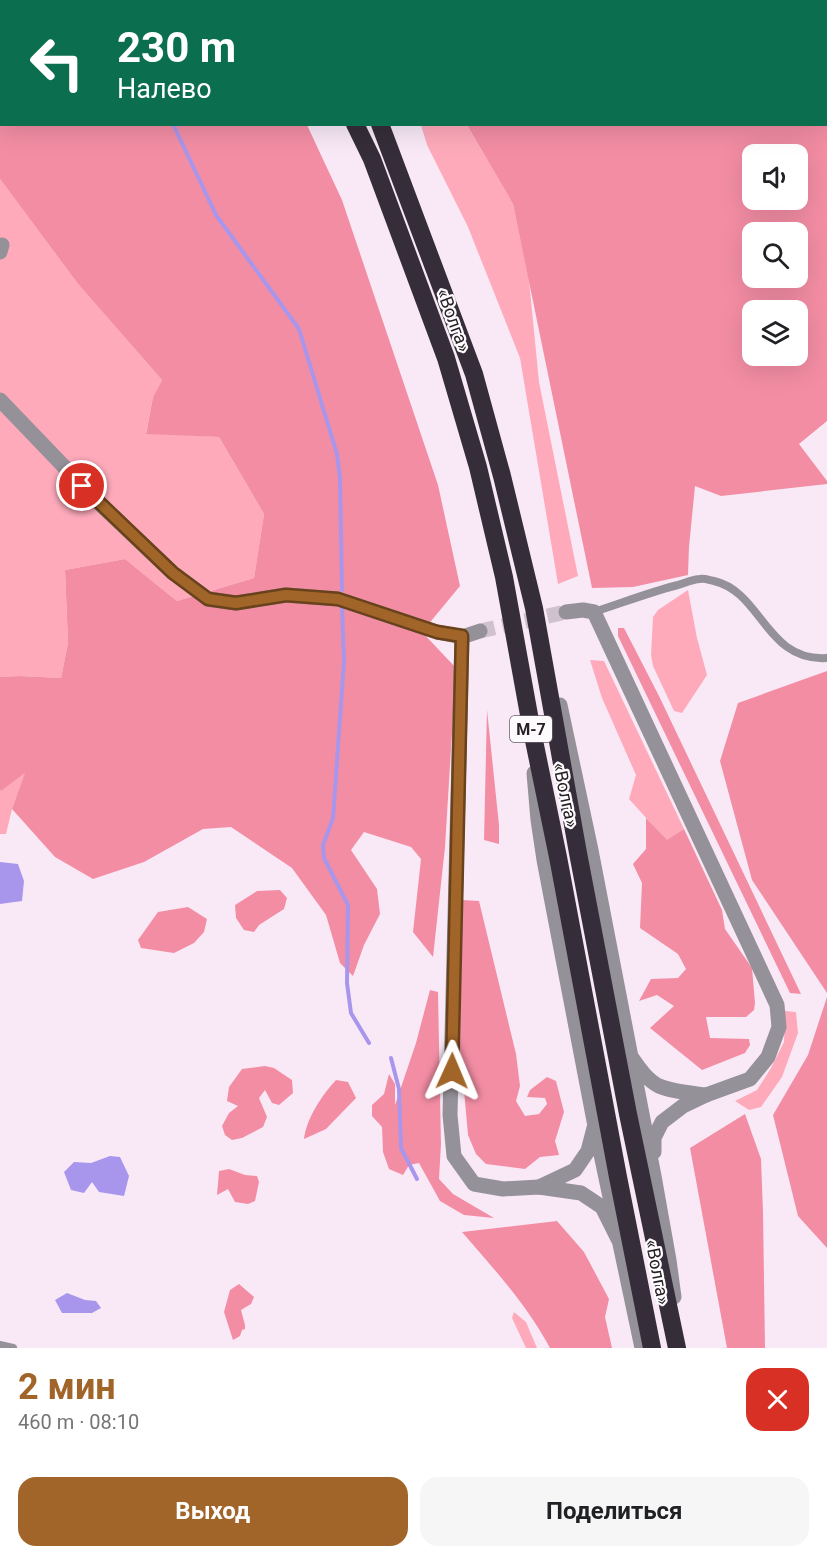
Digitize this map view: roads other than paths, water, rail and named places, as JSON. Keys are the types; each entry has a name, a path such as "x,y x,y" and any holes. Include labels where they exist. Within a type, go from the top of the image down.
{"highway":[{"name":"«Волга»","path":"357,126 372,159 446,358 478,467 504,577 652,1348"},
{"name":"«Волга»","path":"381,126 474,374 502,476 542,649 628,1114 679,1348"}],"street":[{"path":"0,400 107,511 173,573 208,599 236,603 286,595 338,599 437,632 462,636 480,631"},
{"path":"532,602 553,669 591,850 669,1260 679,1348"},
{"path":"566,612 583,610 594,612 777,1005 779,1027 768,1058 750,1079 683,1106 662,1122 654,1138 654,1176"},
{"path":"462,636 450,1115 454,1156 474,1184 503,1190 539,1188 581,1192 602,1207 618,1239"},
{"path":"531,726 538,820 544,860 595,1126 642,1348"},
{"path":"630,1056 644,1074 658,1085 677,1091 706,1095"},
{"path":"539,1188 575,1170 588,1151 595,1126"}],"lane":[{"path":"594,612 702,578 724,583 737,591 766,627 789,649 799,654 827,658"},
{"path":"0,1345 13,1348"}],"waterway":[{"path":"174,126 216,215 299,329 337,454 340,478 342,590"},
{"path":"342,606 344,661 333,818 323,845 324,858 348,905 347,983 351,1013 369,1043"},
{"path":"391,1058 399,1089 401,1148 417,1179"}],"tunnel":[{"path":"480,631 566,612"}]}
